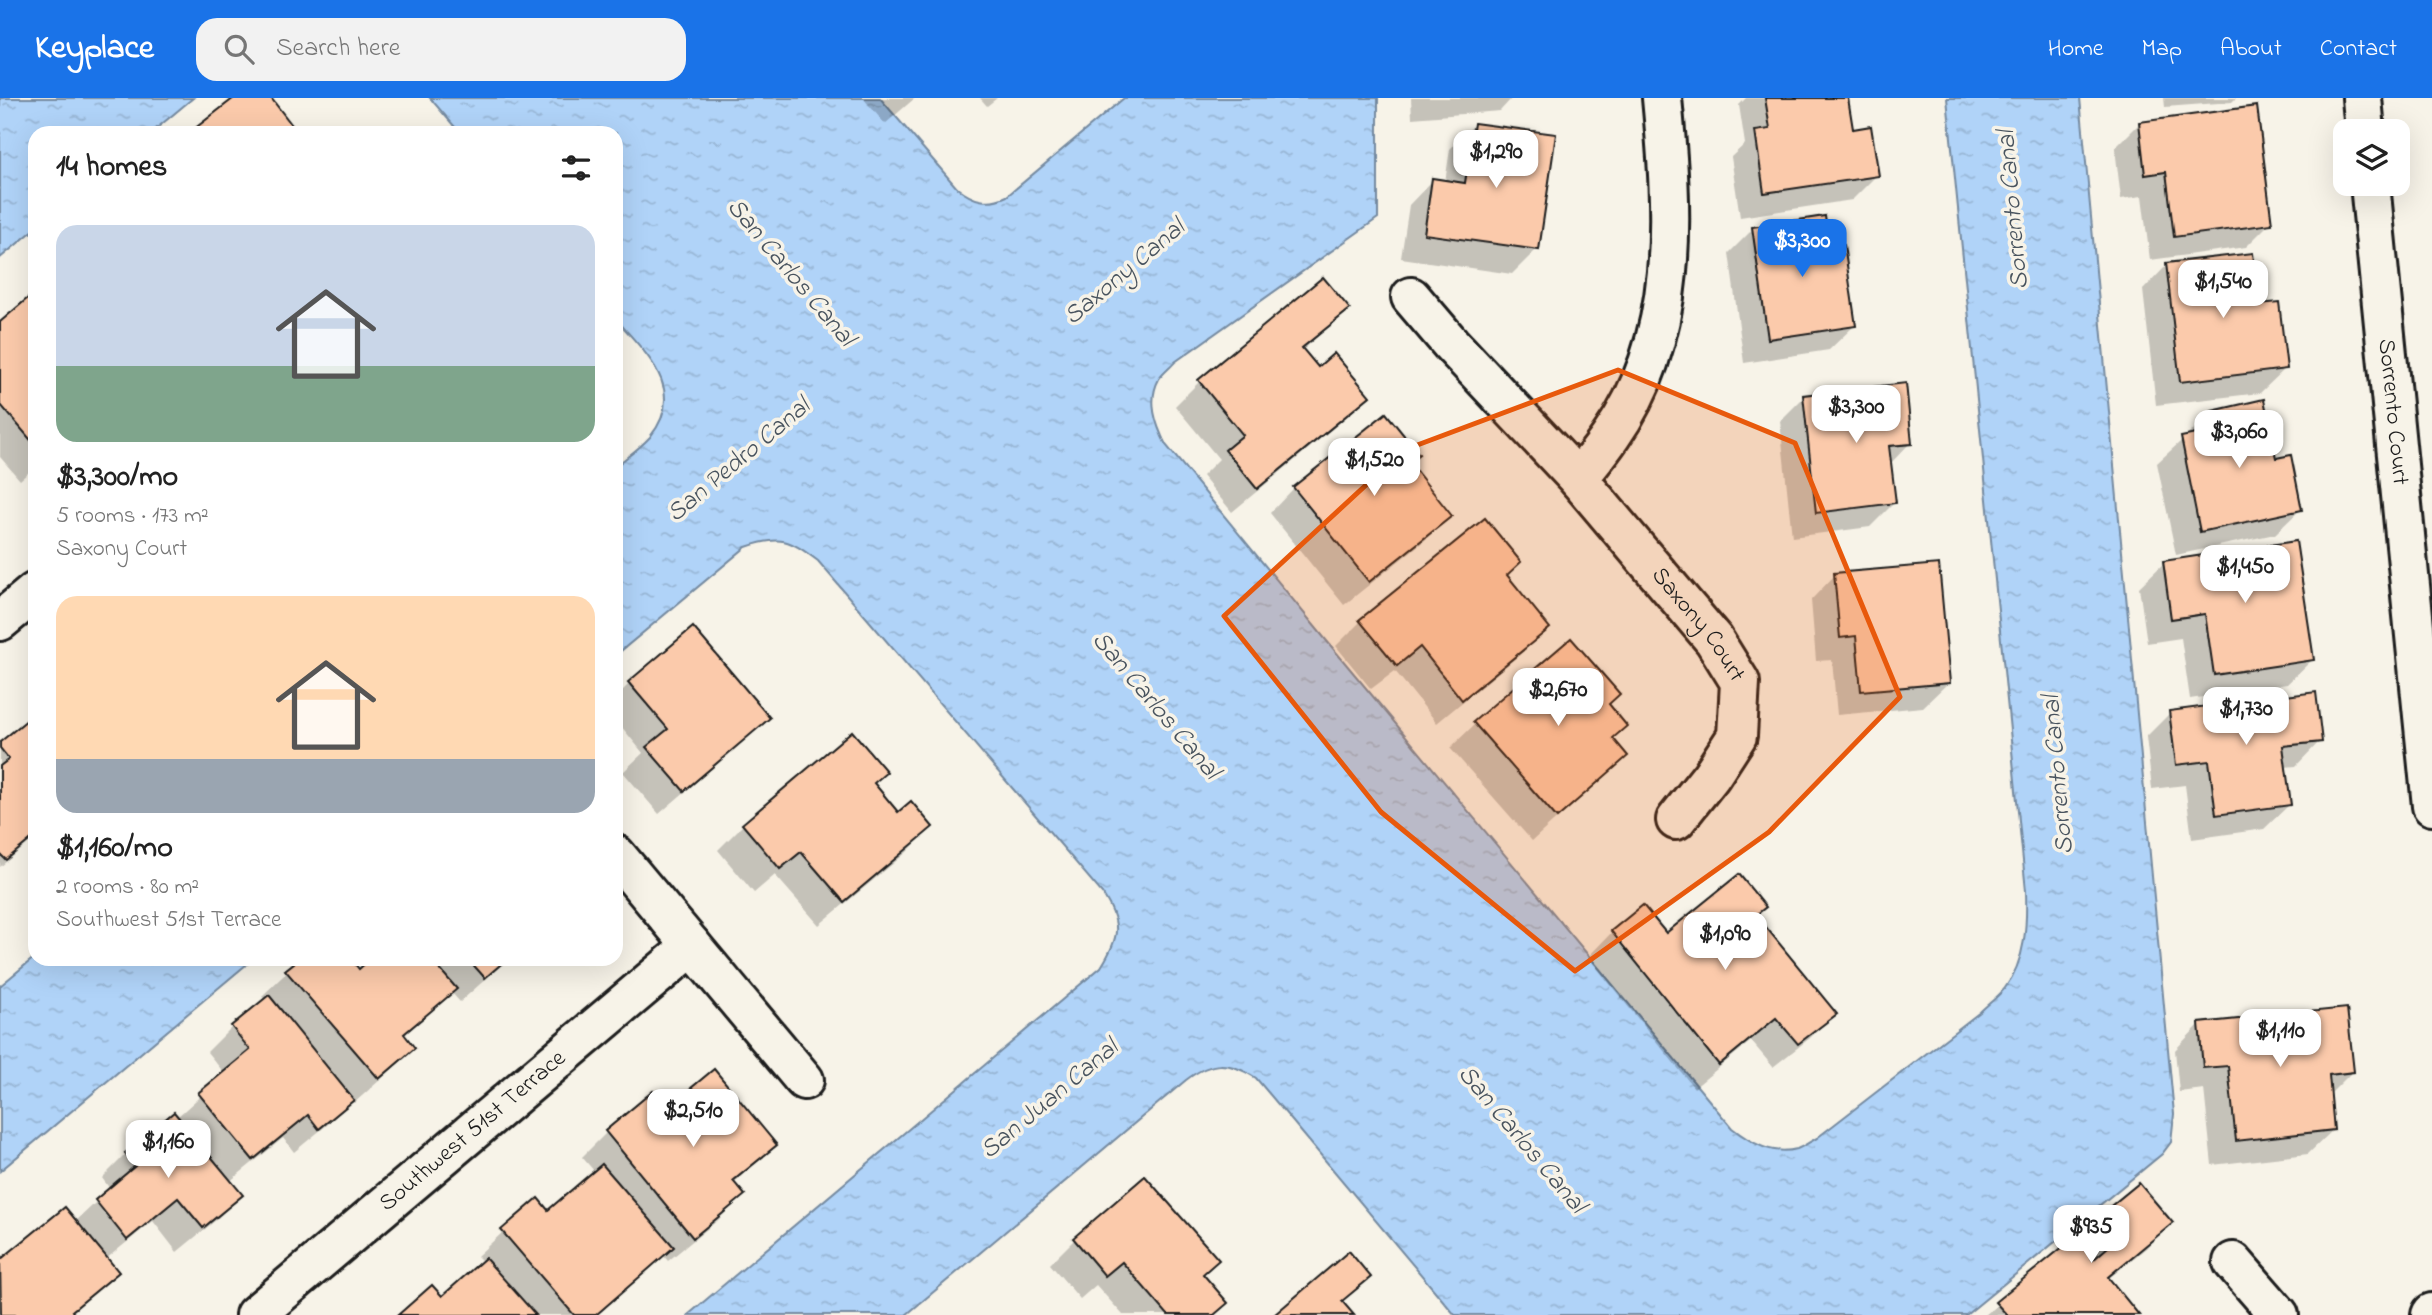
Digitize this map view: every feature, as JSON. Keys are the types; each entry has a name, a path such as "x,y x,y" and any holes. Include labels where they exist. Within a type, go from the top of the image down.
{"street":[{"path":"1577,479 1617,425 1639,386 1658,333 1670,236 1670,182 1662,98"},
{"path":"2361,98 2364,119"},
{"name":"Sorrento Court","path":"2371,196 2432,806"},
{"name":"Saxony Court","path":"1410,297 1577,479 1714,640 1740,682 1737,736 1711,776 1676,820"},
{"path":"0,621 28,598"},
{"path":"623,863 804,1080"},
{"name":"Southwest 51st Terrace","path":"255,1315 692,946"},
{"path":"2233,1262 2278,1315"}],"highlighted area":[{"path":"1618,370 1795,443 1900,697 1769,832 1575,971 1381,812 1224,616 1404,450"}],"water":[{"path":"0,98 193,98 159,126 28,126 28,235 0,258"},
{"path":"430,98 880,98 957,188 975,199 987,201 1007,196 1124,98 1378,98 1378,218 1175,362 1155,387 1153,404 1159,429 1166,445 1732,1128 1762,1146 1788,1151 1817,1138 1980,1012 2005,988 2021,954 2026,891 1947,98 2080,98 2174,1114 2171,1142 2162,1154 1966,1315 1455,1315 1256,1078 1237,1068 1212,1066 1186,1080 906,1315 688,1315 1101,967 1115,938 1115,922 1102,893 818,561 792,544 777,540 746,547 623,649 623,461 650,437 661,420 665,404 664,388 659,374 623,327 623,126 454,126"},
{"path":"28,963 28,966 245,966 0,1171 0,986"}],"building":[{"path":"234,98 271,98 293,126 198,126"},
{"path":"1765,98 1848,98 1853,129 1871,126 1879,176 1764,193 1755,131 1770,129"},
{"path":"2257,106 2272,224 2174,237 2166,172 2145,175 2139,122"},
{"path":"1474,123 1556,134 1539,250 1424,234 1432,178 1465,183"},
{"path":"1825,216 1829,246 1844,245 1856,326 1768,339 1752,227"},
{"path":"2253,253 2259,304 2279,302 2287,369 2180,382 2166,263"},
{"path":"1323,277 1350,309 1302,348 1318,367 1334,353 1370,396 1257,489 1225,450 1243,435 1198,380"},
{"path":"28,298 28,437 0,404 0,322"},
{"path":"1906,383 1912,444 1889,446 1896,503 1816,513 1803,395"},
{"path":"2264,399 2276,458 2291,455 2302,510 2200,532 2181,437 2216,430 2212,411"},
{"path":"1386,413 1419,454 1409,462 1452,516 1369,582 1293,487"},
{"path":"1485,518 1521,562 1507,575 1550,628 1462,700 1420,647 1397,666 1359,620"},
{"path":"2296,541 2314,660 2214,675 2205,614 2171,619 2163,561"},
{"path":"1939,564 1950,683 1861,691 1856,636 1840,638 1834,573"},
{"path":"693,627 770,718 684,791 646,747 668,729 628,682"},
{"path":"1571,638 1620,694 1609,704 1627,726 1613,738 1628,756 1557,818 1473,722"},
{"path":"2316,692 2322,742 2283,746 2291,805 2216,815 2209,761 2176,765 2169,711"},
{"path":"28,719 28,842 6,860 0,854 0,766 9,759 0,748 0,742"},
{"path":"852,731 887,772 874,783 898,812 911,801 933,827 844,902 801,852 780,869 742,824"},
{"path":"1739,874 1766,907 1756,915 1837,1014 1798,1044 1776,1018 1719,1065 1611,931 1643,905 1666,933"},
{"path":"290,966 357,966 359,969 362,966 437,966 457,989 404,1034 415,1048 379,1079 285,970"},
{"path":"474,966 499,966 485,978"},
{"path":"269,995 354,1100 319,1129 308,1115 253,1160 198,1093 250,1050 231,1026"},
{"path":"2347,1008 2354,1072 2329,1075 2334,1130 2236,1141 2228,1066 2203,1068 2199,1023"},
{"path":"714,1069 777,1145 733,1181 745,1195 693,1238 605,1131 653,1091 667,1108"},
{"path":"174,1112 243,1195 203,1228 178,1198 127,1240 95,1200 135,1166 125,1153"},
{"path":"602,1164 674,1247 596,1315 574,1315 501,1230 538,1198 548,1210"},
{"path":"1145,1176 1219,1260 1203,1274 1228,1303 1214,1315 1168,1315 1122,1262 1105,1276 1073,1238"},
{"path":"2139,1183 2173,1223 2108,1277 2139,1315 2007,1315 1995,1302 2075,1237 2093,1260 2108,1247 2089,1224"},
{"path":"65,1207 119,1272 72,1311 75,1315 1,1315 0,1260"},
{"path":"1349,1251 1371,1277 1342,1301 1354,1315 1274,1315"},
{"path":"485,1258 536,1315 398,1315 432,1285 442,1296"}],"water label":[{"name":"Sorrento Canal","path":"2014,210"},
{"name":"San Carlos Canal","path":"790,273"},
{"name":"Saxony Canal","path":"1125,273"},
{"name":"San Pedro Canal","path":"739,461"},
{"name":"San Carlos Canal","path":"1155,706"},
{"name":"Sorrento Canal","path":"2059,775"},
{"name":"San Juan Canal","path":"1050,1100"},
{"name":"San Carlos Canal","path":"1521,1140"}]}
